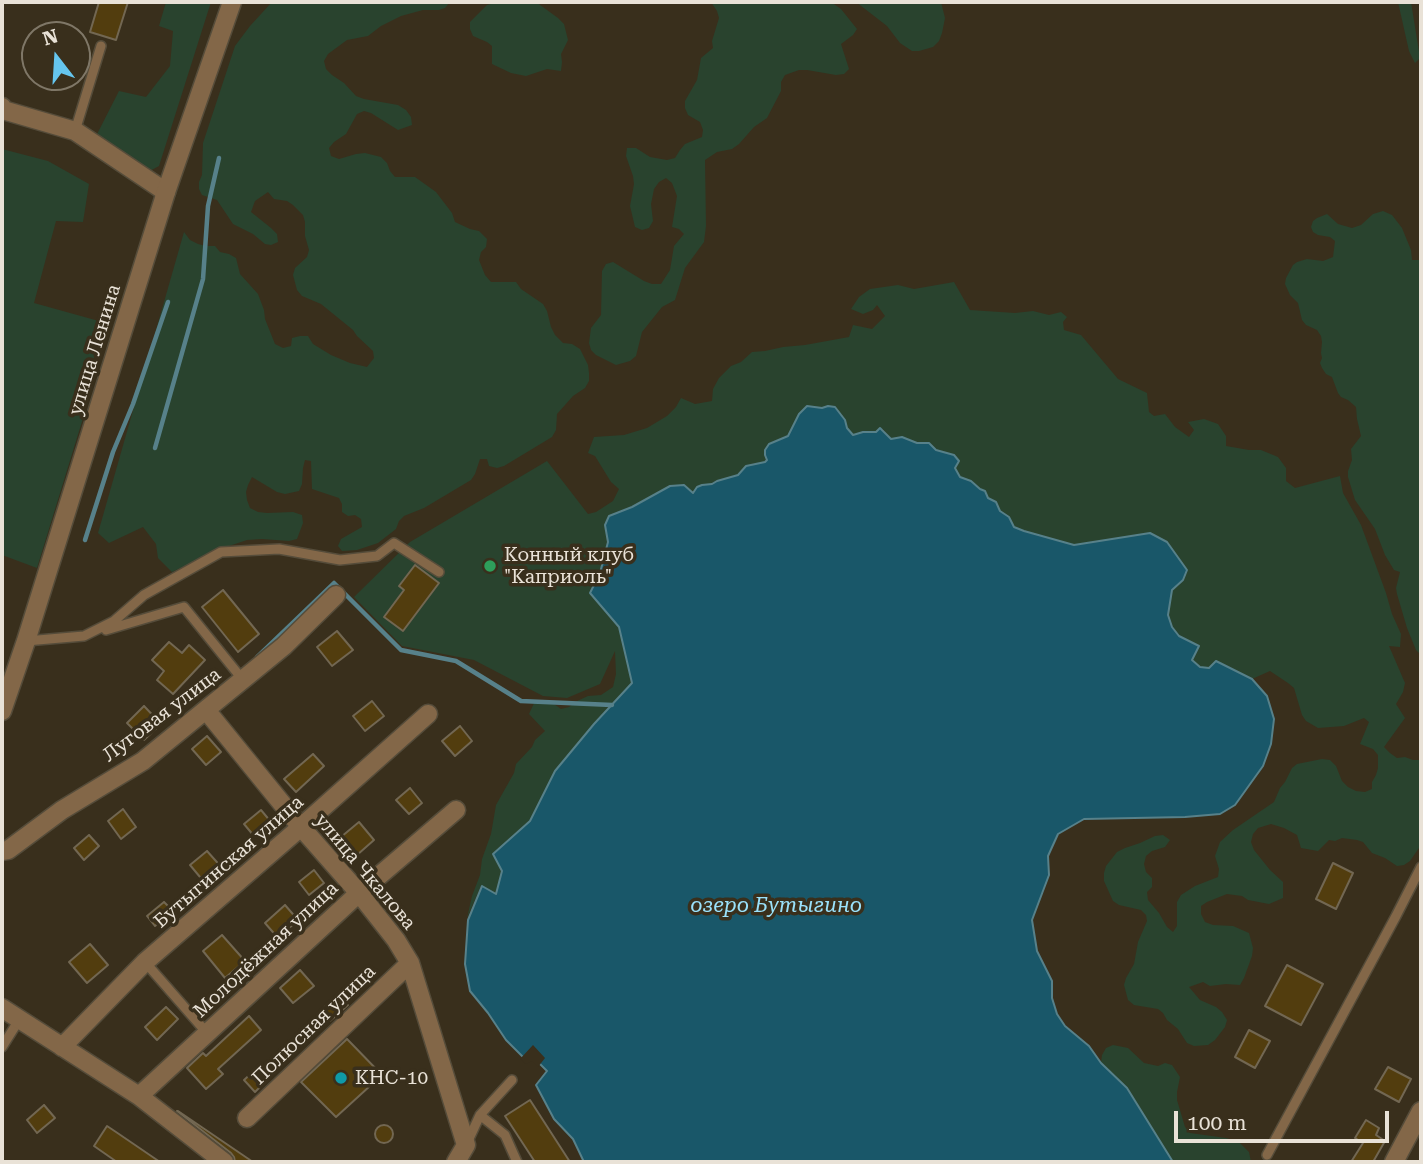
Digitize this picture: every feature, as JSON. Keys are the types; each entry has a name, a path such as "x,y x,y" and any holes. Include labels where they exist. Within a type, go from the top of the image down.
{"street":[{"name":"улица Ленина","path":"2,711 166,192 232,2"},
{"path":"2,107 4,110 75,131 166,192"},
{"name":"Луговая улица","path":"2,851 8,850 62,810 143,761 284,646 336,594"},
{"name":"улица Чкалова","path":"206,710 301,827 359,893 396,940 410,963 466,1145"},
{"name":"Бутыгинская улица","path":"62,1047 145,962 428,713"},
{"name":"Молодёжная улица","path":"139,1096 359,893 456,810"},
{"name":"Полюсная улица","path":"247,1118 410,963"},
{"path":"2,1008 139,1096 214,1160"},
{"path":"1394,1162 1421,1111"},
{"path":"456,1162 466,1145"}],"lane":[{"path":"75,131 101,46"},
{"path":"84,636 114,621 144,595 221,552 279,549 340,560 377,556 394,543 439,572"},
{"path":"26,642 84,636 184,607 243,680"},
{"path":"1267,1155 1420,872"},
{"path":"145,962 208,1033"},
{"path":"2,1047 19,1020"},
{"path":"466,1145 480,1115 512,1080"},
{"path":"480,1115 505,1135 517,1162"}],"green space":[{"path":"166,2 211,2 159,166 148,172 94,140 119,91 146,97 170,66 173,31 159,26"},
{"path":"272,2 450,2 439,10 423,10 401,16 368,36 347,40 328,54 324,61 326,69 356,96 398,105 411,117 412,125 398,130 364,111 357,114 346,134 329,148 331,156 339,159 365,153 381,157 395,177 415,177 436,192 452,213 455,222 479,231 487,239 479,260 485,275 491,282 516,282 521,289 543,304 555,335 563,343 580,349 588,365 589,381 557,414 556,430 552,437 504,466 489,466 487,459 480,459 471,480 424,508 404,516 396,529 378,543 357,550 342,551 338,546 341,539 362,527 361,519 342,512 339,498 312,489 311,461 305,460 299,491 285,494 277,492 252,477 246,492 250,508 258,512 293,512 302,515 303,523 297,539 247,540 172,572 158,558 156,544 143,527 109,543 98,533 184,232 190,240 198,244 215,246 220,252 236,258 240,274 258,294 275,344 283,348 291,346 292,338 308,336 313,344 350,363 367,367 374,358 373,351 353,330 321,304 302,296 297,290 293,275 295,268 307,257 309,250 303,215 293,205 274,199 268,192 255,201 251,212 277,234 278,242 265,244 253,234 233,224 217,200 202,195 199,189 203,143 235,46"},
{"path":"498,2 536,2 564,24 568,40 561,54 561,71 547,69 526,76 511,73 492,64 492,46 473,36 470,22 487,5"},
{"path":"711,2 831,2 841,9 857,29 841,44 849,69 844,74 836,75 799,70 785,75 781,82 781,91 767,118 732,149 717,152 705,160 704,242 685,268 675,300 662,307 642,332 636,356 616,365 596,355 589,343 591,328 601,315 602,271 606,264 613,262 644,281 661,284 670,270 674,246 684,234 672,227 677,196 672,183 666,178 654,189 651,204 653,221 649,228 642,230 635,227 630,206 634,184 626,156 627,148 636,148 650,157 667,160 675,158 685,144 702,137 700,122 688,115 685,101 697,80 701,58 713,48 712,41 719,18"},
{"path":"856,2 941,2 945,18 939,41 933,47 912,51 900,43 887,26"},
{"path":"1398,2 1411,2 1420,58 1415,63 1409,51"},
{"path":"2,149 48,161 89,184 83,222 56,221 34,303 106,323 100,363 37,568 2,555"},
{"path":"1383,211 1392,215 1402,228 1412,260 1421,260 1421,655 1416,650 1407,628 1397,594 1400,572 1394,570 1385,555 1375,529 1355,500 1348,477 1352,460 1351,449 1361,436 1356,407 1341,397 1332,377 1322,368 1321,336 1302,320 1298,303 1285,284 1297,262 1307,259 1323,261 1333,257 1335,241 1313,232 1311,227 1317,218 1327,214 1338,224 1352,228 1361,225 1373,214"},
{"path":"954,282 970,310 1015,313 1033,311 1049,315 1061,312 1067,317 1063,322 1064,330 1081,335 1118,379 1147,393 1149,412 1154,416 1165,414 1175,427 1189,437 1194,430 1188,422 1204,419 1218,424 1226,436 1226,446 1261,450 1278,457 1286,468 1286,481 1295,488 1340,476 1343,493 1361,525 1401,634 1400,647 1389,646 1405,683 1396,704 1405,718 1384,747 1397,758 1421,760 1421,845 1410,861 1397,866 1372,853 1363,842 1357,840 1329,840 1318,851 1301,848 1297,835 1284,828 1271,824 1258,828 1251,842 1270,870 1283,882 1283,898 1269,904 1227,894 1201,906 1205,922 1233,926 1249,933 1253,948 1240,985 1210,986 1203,982 1189,987 1200,1000 1222,1012 1227,1020 1225,1027 1208,1045 1194,1046 1187,1043 1178,1029 1158,1009 1134,1005 1128,1000 1124,985 1134,964 1138,942 1147,921 1141,910 1113,901 1104,881 1106,866 1117,852 1125,848 1155,836 1163,835 1170,840 1165,847 1146,856 1144,864 1146,872 1152,878 1152,887 1147,892 1148,900 1173,932 1177,926 1177,902 1181,895 1218,877 1219,869 1215,856 1220,842 1274,802 1292,768 1297,764 1330,760 1348,787 1365,792 1372,789 1378,768 1378,755 1373,749 1360,744 1369,722 1364,718 1344,726 1318,728 1306,721 1302,715 1294,688 1270,671 1252,679 1217,661 1210,668 1201,667 1191,660 1199,646 1179,637 1168,615 1172,590 1183,580 1187,570 1167,542 1150,533 1074,545 1024,531 1014,527 999,506 971,481 960,477 955,468 956,464 946,452 936,451 933,446 924,442 891,439 883,429 853,435 835,407 828,406 807,406 799,414 788,436 765,462 751,464 730,478 702,485 693,493 670,486 609,516 605,525 608,542 600,573 590,593 619,627 633,683 555,771 530,821 493,854 502,871 496,894 481,886 467,918 491,834 496,805 514,773 516,764 545,731 529,714 535,701 554,704 561,709 588,696 601,695 613,687 616,674 615,651 600,684 567,698 543,696 474,660 402,646 354,597 410,542 547,461 588,514 596,512 613,501 619,489 611,482 595,456 588,453 594,437 624,435 647,428 667,416 681,398 695,404 712,401 713,389 719,378 752,352 849,337 853,325 872,329 885,316 877,305 863,314 851,309 859,297 870,289 898,285 914,289"},
{"path":"1113,1045 1128,1048 1144,1063 1172,1065 1180,1077 1177,1100 1185,1127 1190,1133 1239,1142 1249,1152 1251,1162 1173,1162 1127,1088 1101,1063 1106,1048"}],"water":[{"name":"озеро Бутыгино","path":"807,406 835,407 853,435 876,432 880,428 891,439 902,437 917,443 929,443 936,450 954,455 959,461 955,468 960,477 985,491 988,498 996,502 1000,511 1009,517 1014,527 1024,531 1074,545 1150,533 1167,542 1187,570 1183,580 1172,590 1168,615 1179,636 1199,646 1192,660 1200,667 1209,668 1216,661 1252,679 1267,696 1274,719 1271,744 1263,766 1235,805 1220,814 1084,819 1058,834 1048,856 1049,875 1032,920 1037,951 1052,981 1052,998 1057,1014 1065,1026 1089,1046 1101,1063 1127,1088 1173,1162 584,1162 573,1139 554,1119 536,1085 547,1071 532,1056 527,1061 506,1040 470,991 465,964 468,920 482,886 496,894 502,871 493,854 530,821 555,771 632,683 619,627 590,593 600,573 608,542 605,525 609,516 670,486 684,485 693,493 697,487 738,475 746,466 765,462 765,450 769,444 788,436 799,414"}],"pier":[{"path":"533,1045 545,1058 538,1067 532,1061 526,1064 520,1059"}],"building":[{"path":"99,2 128,2 116,40 91,32"},
{"path":"415,565 439,583 403,631 384,617 404,590 399,586"},
{"path":"223,590 259,634 238,652 202,607"},
{"path":"337,631 353,650 332,666 317,647"},
{"path":"169,642 182,653 189,645 205,660 173,694 157,680 164,671 152,660"},
{"path":"372,701 384,716 365,731 353,716"},
{"path":"144,706 161,724 144,740 127,723"},
{"path":"460,726 472,741 455,756 442,741"},
{"path":"207,736 221,752 206,765 192,749"},
{"path":"313,754 324,766 296,792 284,779"},
{"path":"410,788 422,803 409,814 396,800"},
{"path":"123,809 136,827 121,839 108,821"},
{"path":"261,810 271,822 254,836 244,824"},
{"path":"359,822 374,840 357,855 341,837"},
{"path":"89,835 99,846 84,860 74,848"},
{"path":"207,851 223,869 205,883 190,865"},
{"path":"1333,863 1353,873 1336,909 1316,899"},
{"path":"314,870 324,883 309,895 299,882"},
{"path":"164,902 173,911 155,926 147,916"},
{"path":"285,905 298,920 278,938 265,923"},
{"path":"222,935 245,961 225,978 203,951"},
{"path":"90,944 108,965 87,983 69,962"},
{"path":"1287,965 1323,984 1301,1025 1265,1006"},
{"path":"300,970 314,986 293,1003 280,988"},
{"path":"339,994 348,1005 330,1021 321,1010"},
{"path":"166,1007 178,1019 157,1040 145,1027"},
{"path":"249,1016 261,1030 218,1069 223,1074 206,1089 187,1068 203,1053 206,1056"},
{"path":"1249,1030 1270,1041 1255,1068 1235,1057"},
{"name":"КНС-10","path":"347,1039 382,1075 336,1117 301,1082"},
{"path":"1388,1067 1411,1079 1399,1102 1375,1089"},
{"path":"255,1070 266,1081 255,1092 244,1080"},
{"path":"530,1100 570,1162 535,1162 505,1116"},
{"path":"44,1105 55,1118 37,1133 27,1120"},
{"path":"177,1111 253,1162 235,1162 231,1153"},
{"path":"1366,1120 1379,1128 1376,1135 1385,1141 1373,1162 1351,1162 1363,1143 1355,1138"},
{"path":"384,1125 390,1128 393,1134 390,1140 384,1143 378,1140 375,1134 378,1128"},
{"path":"107,1126 160,1162 117,1162 94,1146"}],"waterway":[{"path":"155,448 203,279 208,206 219,158"},
{"path":"85,540 113,452 133,404 168,302"},
{"path":"257,657 334,583 401,650 456,661 521,701 612,705"}],"place":[{"name":"Конный клуб \"Каприоль\"","path":"490,566"},
{"name":"КНС-10","path":"341,1078"}]}
